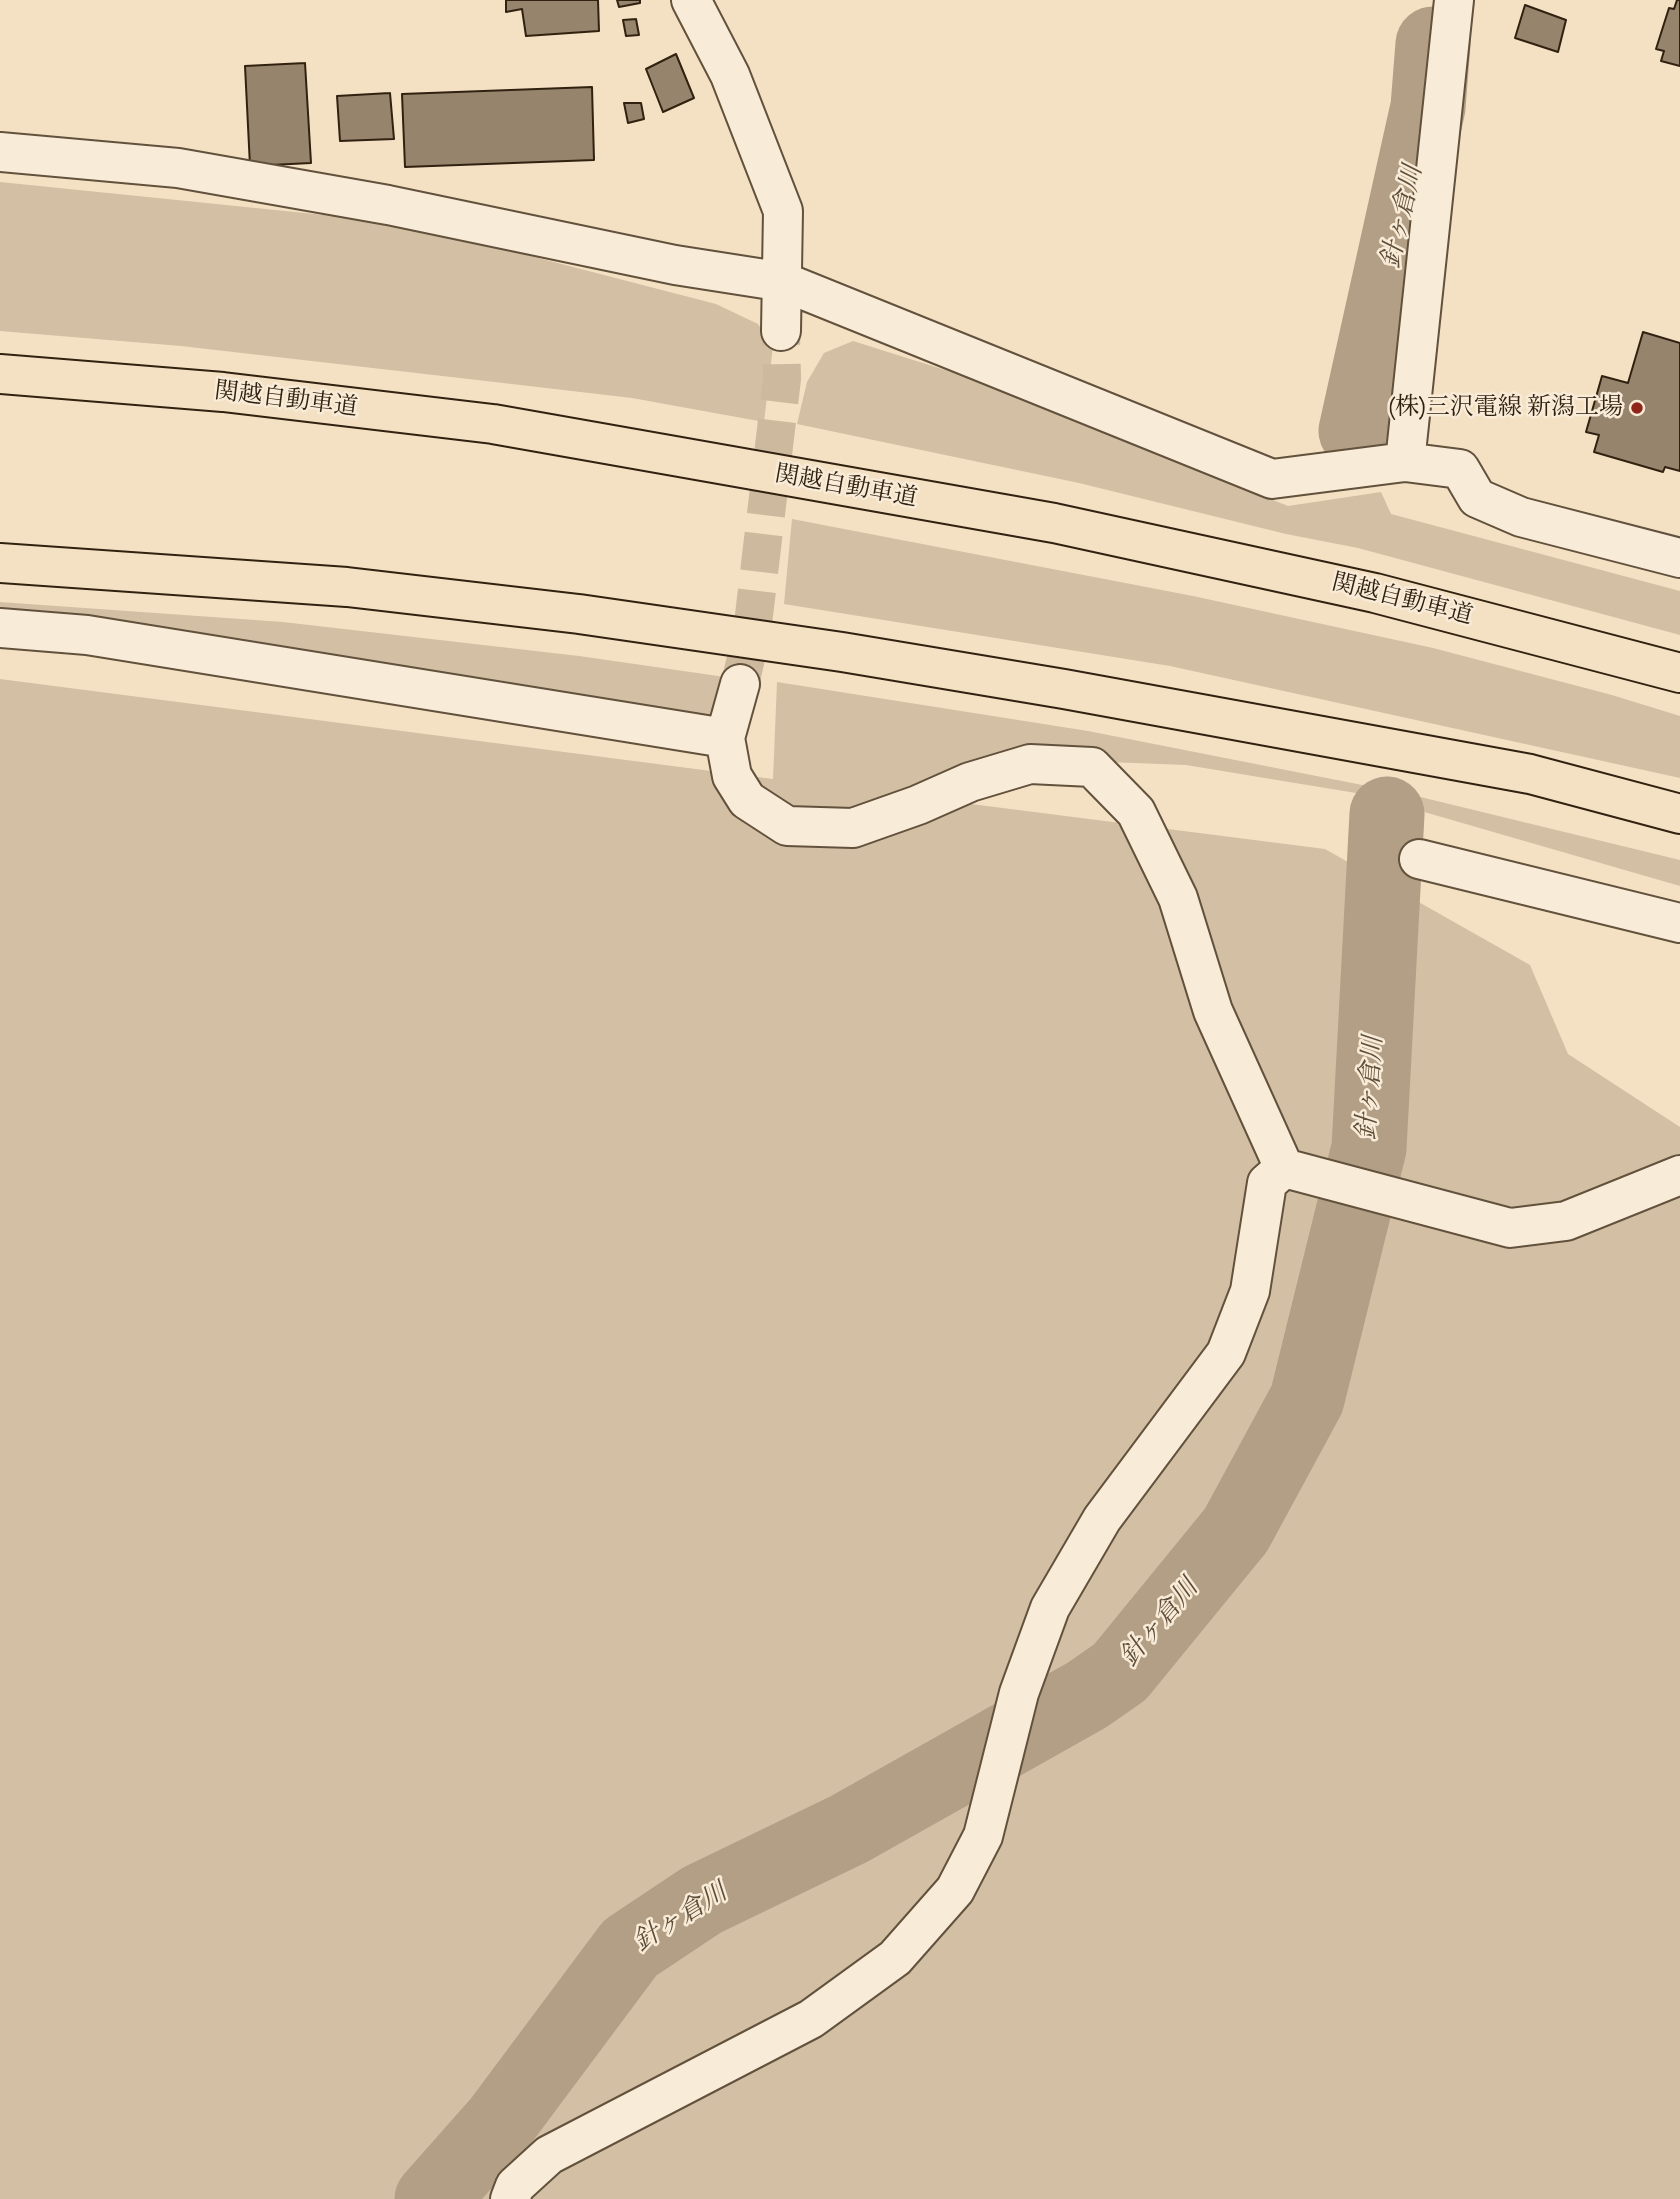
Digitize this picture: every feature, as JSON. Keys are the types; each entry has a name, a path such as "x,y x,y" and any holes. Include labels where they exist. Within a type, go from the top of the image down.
{"highway":[{"name":"関越自動車道","path":"0,374 223,392 493,424 1054,523 1375,593 1680,673"},
{"path":"0,564 347,587 579,614 842,652 1064,689 1530,774 1680,814"}],"street":[{"path":"691,0 730,75 783,211 784,282 781,331"},
{"path":"1405,462 1454,0"},
{"path":"0,152 178,168 415,211 675,265 784,282 1272,479 1405,462 1461,469 1477,498 1521,517 1680,558"},
{"path":"0,628 87,635 725,738"},
{"path":"740,684 725,738 732,776 747,800 787,826 853,828 918,805 970,782 1030,764 1092,767 1136,812 1178,898 1213,1011 1284,1168"},
{"path":"1419,859 1680,923"},
{"path":"1284,1168 1510,1228 1566,1221 1680,1175"},
{"path":"510,2199 515,2186 549,2155 811,2019 895,1958 955,1890 983,1836 1019,1693 1050,1608 1102,1519 1226,1353 1250,1291 1267,1183 1284,1168"}],"shaded area":[{"path":"0,182 403,223 716,304 758,324 773,346 764,422 632,398 181,346 0,331"},
{"path":"853,341 961,375 1288,506 1381,492 1391,514 1680,591 1680,635 1358,548 1286,534 1079,483 797,424 807,382 824,353"},
{"path":"792,519 1193,596 1433,648 1612,695 1680,716 1680,778 1170,666 784,604"},
{"path":"0,602 283,622 579,656 732,678 716,729 0,623"},
{"path":"0,679 773,779 777,682 1088,731 1408,794 1680,860 1680,886 1362,794 1186,765 1030,759 924,798 1325,849 1530,965 1568,1054 1680,1127 1680,2199 0,2199"}],"building":[{"path":"506,0 598,0 599,31 526,36 522,9 506,12"},
{"path":"617,0 640,0 640,3 619,7"},
{"path":"1677,0 1680,0 1680,66 1661,61 1664,51 1656,49 1669,8 1674,9"},
{"path":"1525,5 1566,20 1558,52 1515,38"},
{"path":"636,19 639,35 626,36 623,20"},
{"path":"676,54 694,98 663,112 646,69"},
{"path":"305,63 311,163 250,166 245,66"},
{"path":"592,87 594,160 405,167 402,94"},
{"path":"390,93 394,139 340,141 337,96"},
{"path":"624,103 641,103 644,119 628,123"},
{"name":"(株)三沢電線 新潟工場","path":"1643,332 1680,343 1680,471 1665,467 1663,472 1594,452 1599,435 1586,432 1602,376 1628,383"}],"waterway":[{"name":"針ヶ倉川","path":"1356,431 1428,107 1433,44"},
{"name":"針ヶ倉川","path":"432,2199 501,2121 630,1948 702,1900 849,1829 1087,1695 1120,1672 1236,1530 1307,1399 1369,1148 1387,814"}],"tunnel":[{"path":"740,684 752,632 782,379 781,331"}],"place":[{"name":"(株)三沢電線 新潟工場","path":"1637,408"}]}
